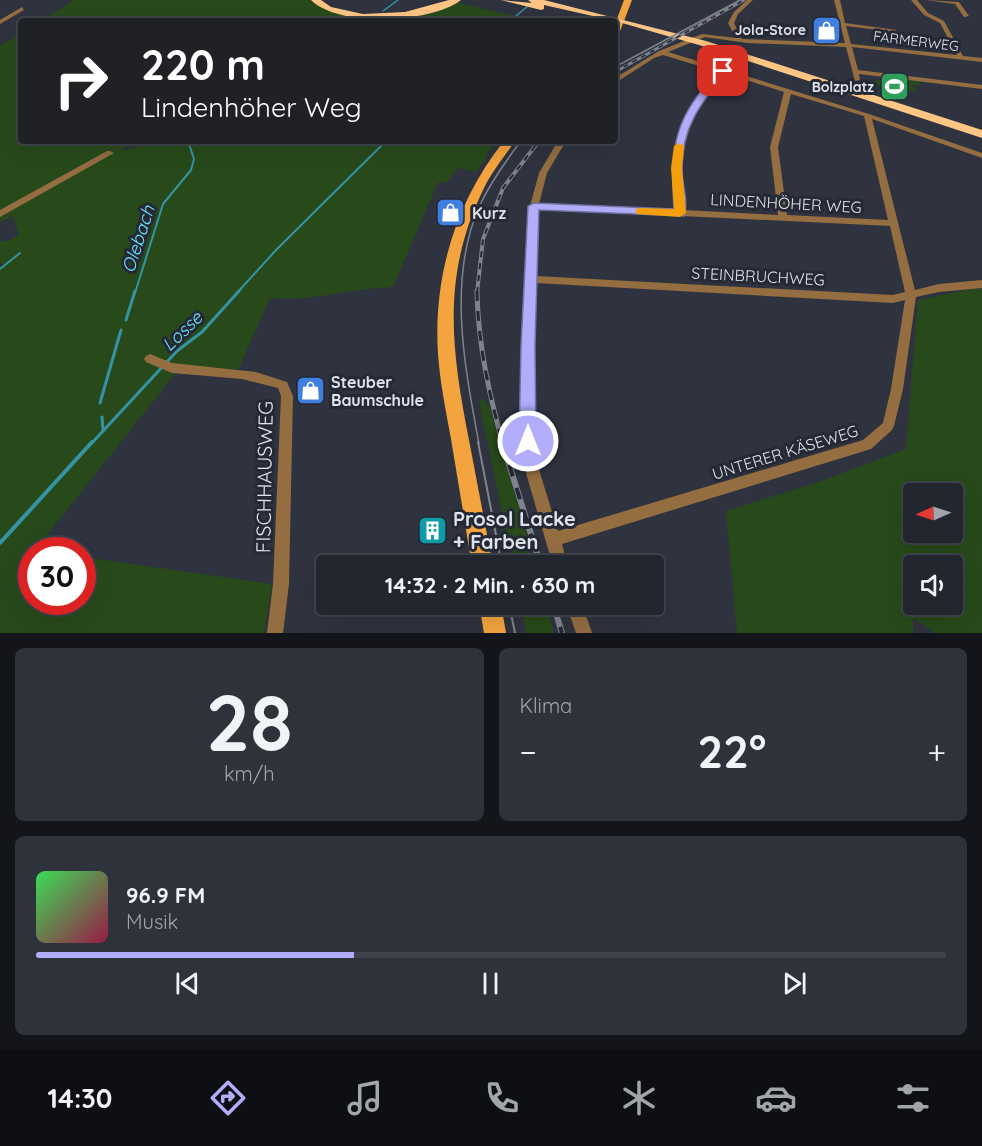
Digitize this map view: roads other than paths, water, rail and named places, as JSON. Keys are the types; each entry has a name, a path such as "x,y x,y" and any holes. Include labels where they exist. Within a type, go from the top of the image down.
{"highway":[{"path":"315,0 322,6 340,12 375,16 420,12 455,0"},
{"path":"328,0 330,6 342,11 383,15 419,11 455,0"},
{"path":"507,0 548,3 602,18"},
{"path":"532,0 598,18"},
{"path":"618,22 702,45 982,134"},
{"path":"618,25 702,45 982,142"}],"main road":[{"path":"618,26 627,1"},
{"path":"481,555 452,397 445,340 449,279 460,230 471,199 481,181 508,144"},
{"path":"492,615 495,633"}],"street":[{"path":"740,40 731,23 736,13 750,0"},
{"path":"837,0 857,80"},
{"path":"914,0 926,14 942,22 961,58"},
{"path":"928,0 957,3 966,16"},
{"path":"0,22 22,9"},
{"path":"843,24 894,30"},
{"path":"618,79 652,57 699,35 721,35 740,40"},
{"name":"FARMERWEG","path":"740,40 848,45 982,60"},
{"path":"662,52 867,115 982,156"},
{"path":"680,213 676,168 679,145 688,116 705,91 723,71"},
{"path":"856,72 982,87"},
{"path":"783,218 774,147 788,91"},
{"name":"UNTERER KÄSEWEG","path":"553,540 867,445 888,426 897,389 911,295 867,115"},
{"path":"558,555 533,473 528,441 530,279 534,206 543,173 560,144"},
{"path":"0,214 110,153"},
{"name":"LINDENHÖHER WEG","path":"534,206 894,223"},
{"name":"STEINBRUCHWEG","path":"530,279 893,299 939,288 982,284"},
{"name":"FISCHHAUSWEG","path":"150,359 171,368 239,374 283,385 287,396 281,584 275,633"},
{"path":"578,615 584,633"}],"waterway":[{"name":"Olebach","path":"383,11 398,0"},
{"name":"Losse","path":"514,18 535,0"},
{"name":"Olebach","path":"135,293 163,204 191,170 194,159 189,144"},
{"name":"Losse","path":"237,293 277,249 383,144"},
{"path":"0,269 20,253"},
{"name":"Olebach","path":"126,320 135,291"},
{"name":"Losse","path":"91,444 177,351 202,332 239,291"},
{"name":"Olebach","path":"100,403 121,330"},
{"name":"Olebach","path":"102,417 103,430"},
{"name":"Losse","path":"0,543 92,442"}],"tram line":[{"path":"618,65 740,0"},
{"path":"479,444 464,355 461,294 464,265 469,235 479,207 498,173 519,144"},
{"path":"478,442 500,555"},
{"path":"511,615 515,633"}],"railway":[{"path":"618,70 744,0"},
{"path":"477,292 483,239 503,188 537,144"},
{"path":"477,292 485,369 503,444"},
{"path":"502,442 538,555"},
{"path":"556,615 562,633"}],"place":[{"name":"Jola-Store","path":"827,30"},
{"name":"Bolzplatz","path":"895,87"},
{"name":"Kurz","path":"451,213"},
{"name":"Steuber Baumschule","path":"310,391"},
{"name":"Prosol Lacke + Farben","path":"432,530"}]}
